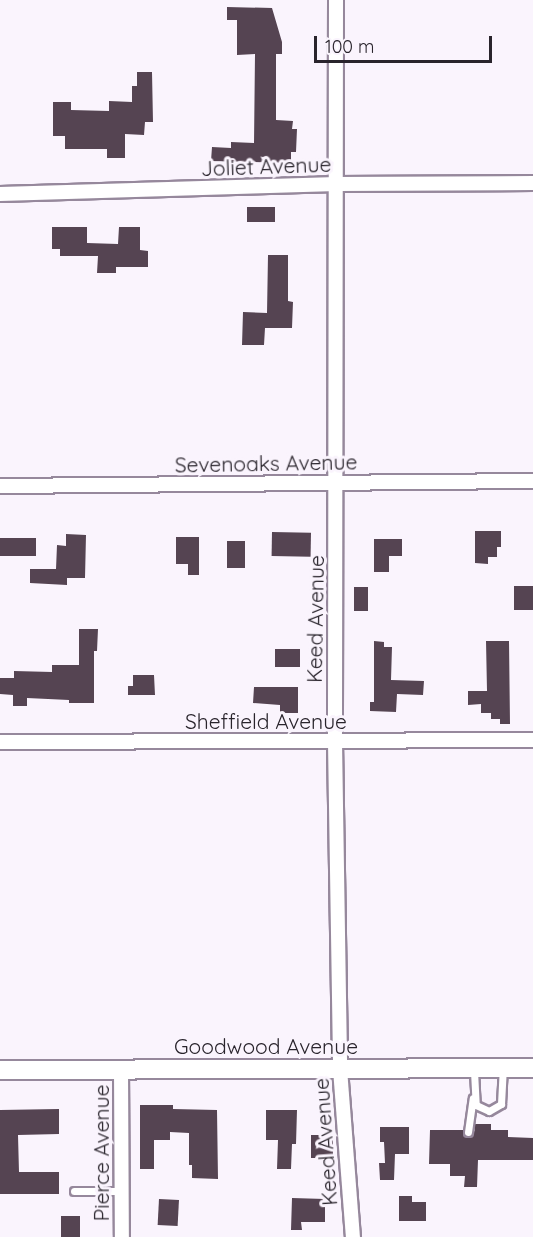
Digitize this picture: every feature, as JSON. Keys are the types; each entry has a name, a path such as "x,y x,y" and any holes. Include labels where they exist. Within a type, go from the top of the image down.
{"street":[{"name":"Keed Avenue","path":"336,0 338,483 335,742 340,1069 353,1237"},
{"name":"Joliet Avenue","path":"0,194 336,184 533,183"},
{"name":"Sevenoaks Avenue","path":"0,486 533,481"},
{"name":"Sheffield Avenue","path":"0,742 533,740"},
{"name":"Goodwood Avenue","path":"0,1070 533,1068"},
{"name":"Pierce Avenue","path":"121,1069 122,1237"}],"lane":[{"path":"468,1132 474,1095 474,1068"},
{"path":"474,1095 476,1105 481,1109 489,1111 497,1108 501,1104 503,1068"},
{"path":"74,1191 122,1191"}],"building":[{"path":"227,7 272,8 282,42 282,54 276,54 276,120 293,121 292,129 297,129 296,152 291,152 291,163 211,161 212,147 231,148 231,142 254,143 255,54 237,55 237,20 227,20"},
{"path":"137,72 152,72 153,122 145,122 144,135 125,134 125,158 107,158 107,149 65,149 65,136 53,136 53,102 71,102 71,110 109,111 109,101 132,102 132,86 137,86"},
{"path":"247,207 275,207 275,222 247,222"},
{"path":"52,227 87,227 87,243 118,244 119,227 140,227 140,250 148,251 148,267 116,267 116,273 97,273 98,256 60,256 60,249 52,249"},
{"path":"268,255 288,255 288,301 293,302 292,328 265,328 264,345 242,345 243,312 267,313"},
{"path":"475,531 501,531 501,547 497,547 497,557 488,557 488,564 475,563"},
{"path":"272,532 311,533 311,557 272,556"},
{"path":"66,534 86,535 85,578 67,578 67,585 30,583 30,569 56,569 57,545 66,546"},
{"path":"176,537 199,537 199,575 188,575 188,564 176,564"},
{"path":"0,538 36,538 36,556 0,556"},
{"path":"374,539 402,539 402,556 389,556 389,572 374,572"},
{"path":"227,541 245,541 245,568 227,568"},
{"path":"514,586 533,586 533,610 514,610"},
{"path":"354,587 368,587 368,611 354,611"},
{"path":"79,629 98,629 97,651 94,651 94,703 69,703 69,700 27,698 27,706 13,706 13,695 0,694 0,678 14,678 14,671 52,672 52,665 79,665"},
{"path":"374,641 384,642 384,647 392,647 391,680 424,681 423,695 397,694 396,712 370,711 370,702 374,702"},
{"path":"486,641 509,641 510,724 500,724 500,719 491,719 491,713 481,713 481,704 468,705 468,691 487,691"},
{"path":"275,649 300,649 300,667 275,667"},
{"path":"133,675 154,675 155,695 128,695 128,686 133,686"},
{"path":"254,687 298,687 298,713 280,713 280,705 253,703"},
{"path":"140,1105 173,1105 173,1109 217,1110 218,1179 192,1178 192,1165 189,1165 189,1133 170,1132 170,1140 154,1140 154,1169 140,1169"},
{"path":"59,1109 59,1134 18,1135 19,1172 59,1172 59,1194 0,1194 0,1110"},
{"path":"266,1110 297,1110 296,1144 292,1144 291,1169 277,1169 278,1140 266,1140"},
{"path":"475,1124 491,1124 491,1130 508,1130 508,1137 533,1138 533,1160 478,1160 477,1187 464,1187 465,1176 450,1176 450,1164 429,1164 430,1130 463,1130 464,1136 470,1137 475,1130"},
{"path":"380,1127 409,1127 409,1154 395,1154 394,1180 380,1180 379,1163 385,1163 384,1142 380,1142"},
{"path":"311,1135 333,1135 333,1158 311,1158"},
{"path":"399,1196 412,1196 412,1202 426,1202 426,1221 399,1221"},
{"path":"292,1198 325,1199 325,1222 301,1222 302,1230 291,1230"},
{"path":"159,1199 179,1200 178,1226 158,1225"},
{"path":"61,1216 80,1216 80,1237 61,1237"}]}
